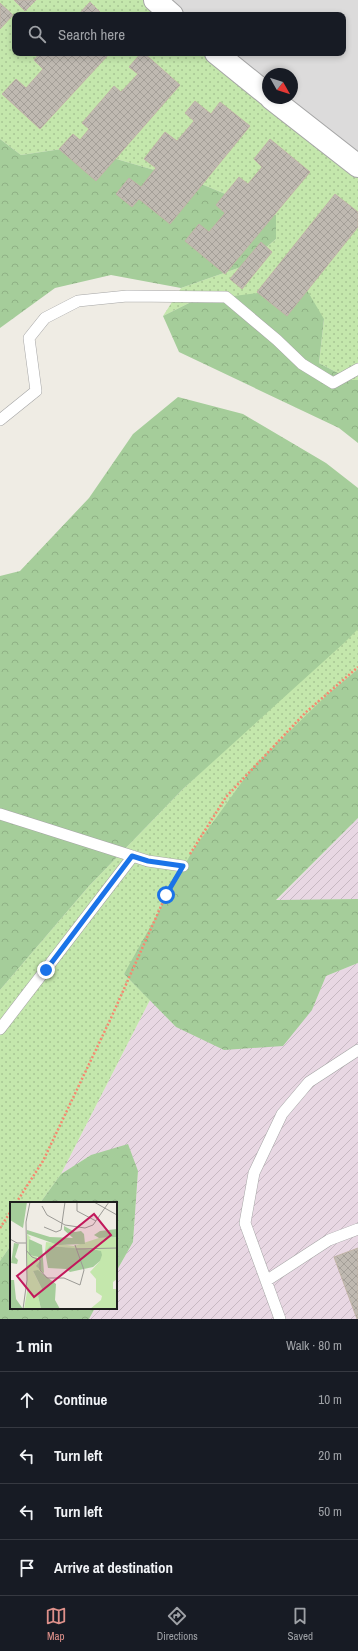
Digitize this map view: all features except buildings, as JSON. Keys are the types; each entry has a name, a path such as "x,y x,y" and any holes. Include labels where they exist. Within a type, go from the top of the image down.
{"street":[{"path":"155,0 169,12"},
{"path":"220,56 262,90"},
{"path":"279,104 358,166"}],"lane":[{"path":"0,420 36,391 29,338 45,318 78,301 126,296 226,297 278,340 302,364 333,384 358,369"},
{"path":"0,814 148,861 183,866"},
{"path":"0,1029 132,856"},
{"path":"280,1319 245,1224 254,1172 282,1114 309,1082 358,1050"},
{"path":"266,1281 329,1240 358,1229"}],"path":[{"path":"17,1202 43,1161 111,1018 166,895 226,797 305,713 358,667"},
{"path":"0,1228 10,1213"}],"shaded area":[{"path":"143,0 358,0 358,172 273,104 298,104 298,68 262,68 262,95 213,56 346,56 346,12 158,12"},
{"path":"358,818 358,899 276,901"},
{"path":"358,963 358,1319 89,1319 94,1309 117,1309 117,1270 133,1242 138,1171 91,1155 61,1174 150,1000 176,1027 312,1010 326,976"}],"green space":[{"path":"0,0 143,0 158,12 12,12 12,56 213,56 262,95 262,104 273,104 358,172 358,380 351,380 319,363 324,319 193,301 163,316 181,288 244,266 276,239 276,215 199,183 75,147 21,155 0,139"},
{"path":"0,139 21,155 75,147 199,183 276,215 276,239 244,266 181,288 111,275 55,288 0,328"},
{"path":"305,287 324,319 319,363 351,380 358,380 358,443 339,428 179,352 163,316 193,301"},
{"path":"178,397 243,414 326,463 358,488 358,629 183,789 89,886 0,990 0,576 20,571 89,498 133,434"},
{"path":"358,625 358,669 329,693 124,974 150,1000 61,1174 41,1202 10,1202 10,1246 0,1261 0,990 89,886 183,789"},
{"path":"358,669 358,818 276,900 358,899 358,963 326,976 312,1010 283,1046 224,1050 176,1027 124,974 193,850 252,768 329,693"},
{"path":"128,1144 138,1171 133,1242 117,1270 117,1202 41,1202 61,1174 91,1155"},
{"path":"10,1246 10,1309 94,1309 89,1319 0,1319 0,1261"}],"route":[{"path":"46,970 132,856 148,861 183,866 166,895"}]}
